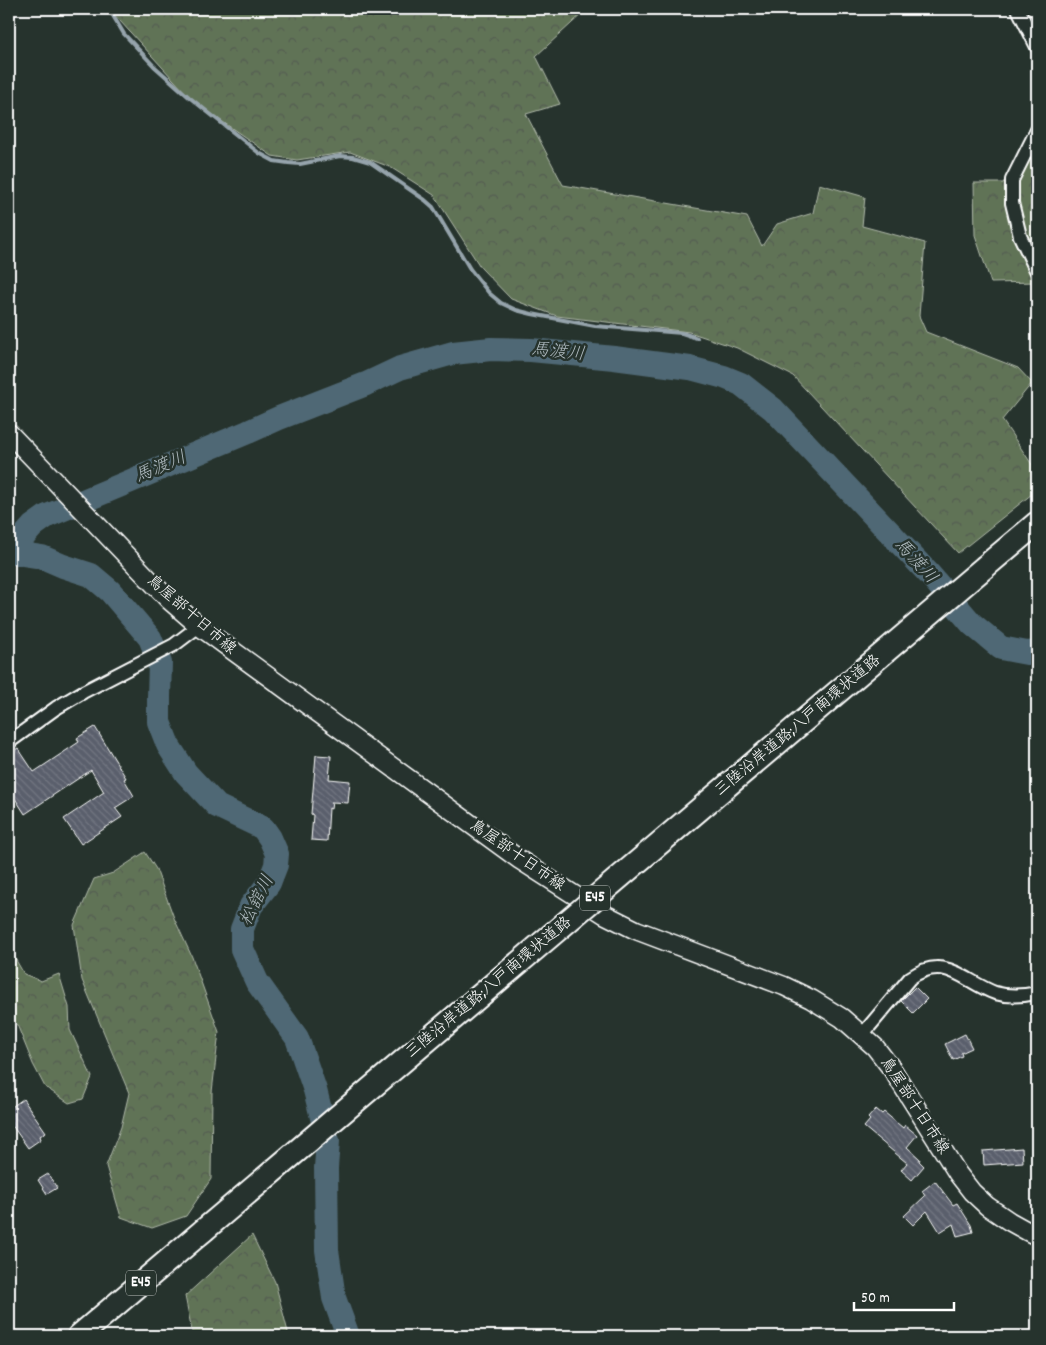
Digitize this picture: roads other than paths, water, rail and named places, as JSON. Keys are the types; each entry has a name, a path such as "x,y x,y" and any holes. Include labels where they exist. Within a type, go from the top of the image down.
{"highway":[{"name":"三陸沿岸道路;八戸南環状道路","path":"79,1336 1037,523"}],"main road":[{"name":"鳥屋部十日市線","path":"9,433 169,600 199,626 520,860 604,914 636,930 784,986 811,999 842,1018 875,1048 892,1069 958,1174 972,1192 987,1206 1037,1236"}],"street":[{"path":"1018,9 1037,47"},
{"path":"1037,130 1012,180 1012,203 1020,236 1037,272"},
{"path":"9,742 56,708 170,647 199,626"},
{"path":"862,1035 910,978 918,972 929,969 951,970 995,992 1012,996 1037,993"}],"waterway":[{"path":"109,9 124,34 154,66 189,97 259,153 274,161 300,164 340,156 353,157 370,162 425,200 433,207 470,269 489,293 501,303 516,310 532,314 595,326 682,333 697,338"},
{"name":"馬渡川","path":"11,551 33,526 47,516 279,418 366,384 400,368 453,353 491,349 531,350 614,358 690,368 724,377 741,384 773,409 930,575 972,624 1001,648 1027,653 1037,652"},
{"name":"松舘川","path":"9,552 42,557 91,575 110,591 150,638 160,663 159,722 168,745 186,773 217,806 263,828 277,854 276,865 269,883 251,906 242,929 242,949 257,982 297,1038 315,1090 328,1141 326,1168 327,1250 334,1298 348,1336"}]}
